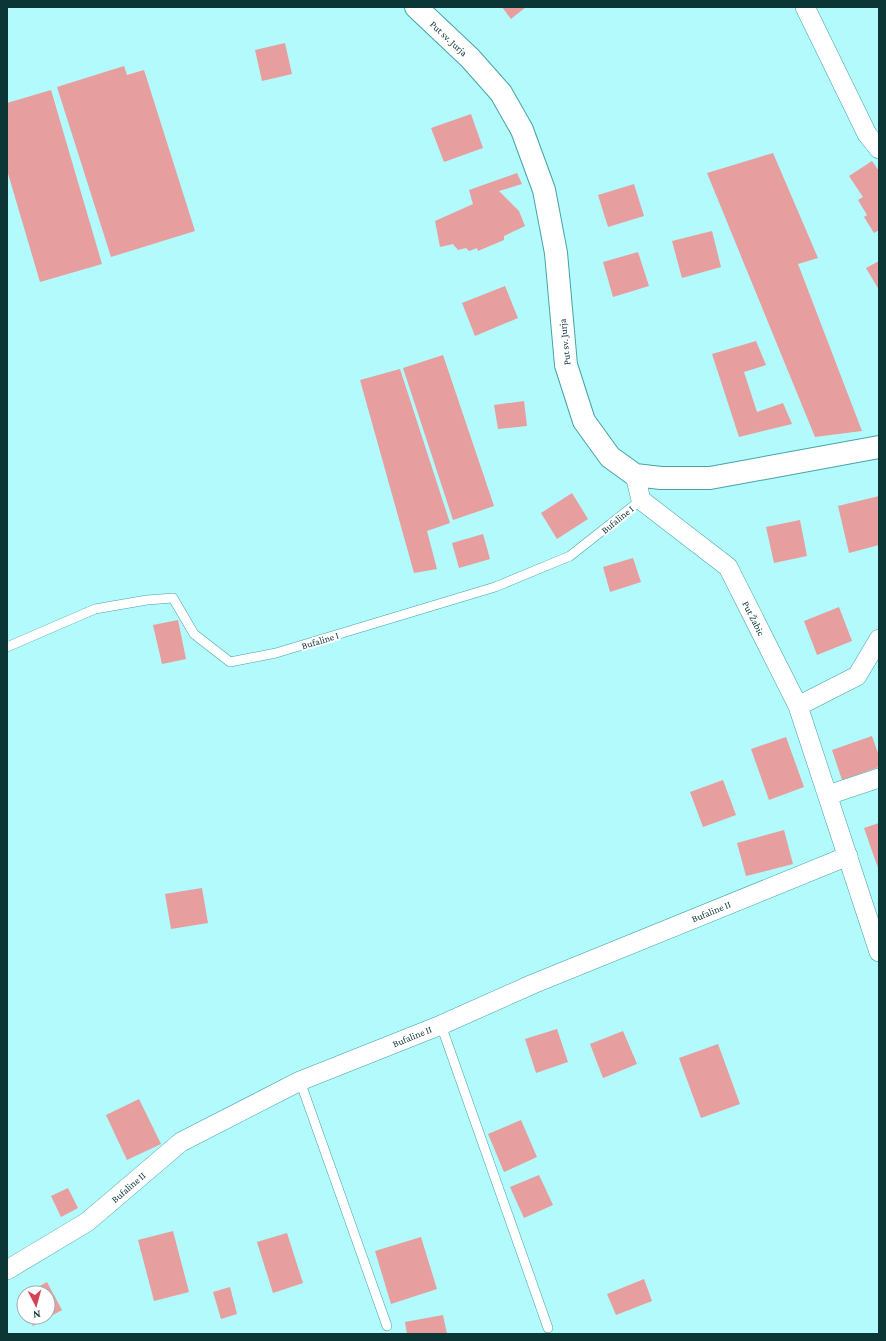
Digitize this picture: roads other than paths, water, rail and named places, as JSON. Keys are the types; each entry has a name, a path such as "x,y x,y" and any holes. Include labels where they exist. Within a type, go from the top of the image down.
{"street":[{"name":"Put sv. Jurja","path":"416,7 470,58 501,93 522,130 544,190 556,252 566,365 584,421 610,458 634,475 661,478 710,478 879,447"},
{"path":"805,7 867,134 879,149"},
{"path":"634,475 641,500"},
{"name":"Put Žabic","path":"641,500 728,567 798,706 879,952"},
{"path":"798,706 856,676 879,639"},
{"path":"828,795 879,778"},
{"name":"Bufaline II","path":"7,1270 87,1222 181,1142 300,1081 441,1025 533,984 848,856"}],"lane":[{"name":"Bufaline I","path":"7,647 95,609 147,600 173,598 194,634 230,662 276,653 495,587 570,556 641,500"},
{"path":"441,1025 548,1328"},
{"path":"300,1081 386,1326"}]}
